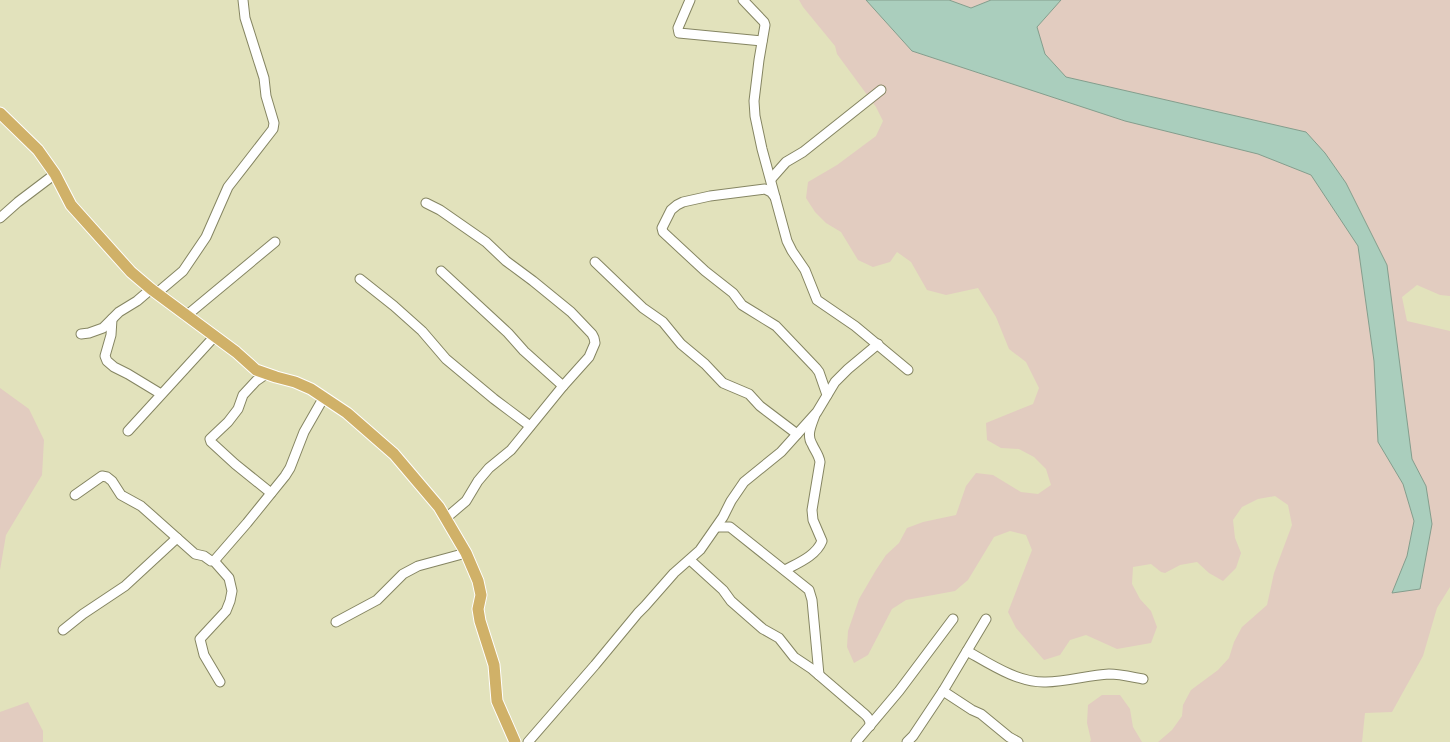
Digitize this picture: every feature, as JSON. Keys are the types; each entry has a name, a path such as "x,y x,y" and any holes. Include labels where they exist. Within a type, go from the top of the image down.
{"main road":[{"path":"1,116 38,150 55,174 71,205 131,272 256,370 311,388 347,413 394,454 439,507 466,553 481,590 478,610 494,665 497,701 515,742"}],"street":[{"path":"81,334 103,328 119,312 154,291 182,270 206,237 228,187 273,129 274,123 266,96 264,78 245,18 243,0"},
{"path":"690,0 678,28 678,33 762,41"},
{"path":"743,0 764,22 754,101 755,116 775,197 792,250 804,270 815,297 820,303 855,326 908,370"},
{"path":"771,179 786,162 802,152 881,90"},
{"path":"0,218 18,202 55,174"},
{"path":"775,197 766,189 710,196 683,202 676,205 671,210 662,228 663,232 705,271 733,293 742,305 776,326 819,372 827,395"},
{"path":"426,203 440,210 486,242 506,261 571,312 592,334 595,343 589,357 563,386 511,450 489,468 478,481 466,501 446,518"},
{"path":"186,316 275,242"},
{"path":"595,262 643,308 663,322 681,344 705,364 723,383 749,394 760,406 797,434"},
{"path":"441,270 508,333 524,351 563,386"},
{"path":"360,279 422,331 446,359 530,426"},
{"path":"112,319 111,335 105,356 107,361 114,367 161,394"},
{"path":"128,431 214,337"},
{"path":"528,742 674,572 700,550 723,518 744,482 781,452 816,412 835,382 878,344"},
{"path":"266,374 256,381 243,395 238,409 228,422 210,439 211,442 235,464 271,493"},
{"path":"214,561 290,468 304,432 324,397"},
{"path":"785,570 806,559 822,541 813,520 812,510 820,462 809,436 816,412"},
{"path":"75,495 102,476 107,477 112,481 121,495 141,506 195,554 204,556 211,561 214,561 229,578 232,591 226,611 202,635 200,642 204,655 220,682"},
{"path":"717,526 730,528 809,590 811,594 819,675"},
{"path":"63,630 83,614 125,586 177,538"},
{"path":"336,622 377,600 403,574 418,566 466,553"},
{"path":"690,560 723,590 731,601 767,633 778,638 794,657 807,665 868,717 870,726"},
{"path":"856,742 899,691 953,619"},
{"path":"920,742 910,739 943,691 986,619"},
{"path":"967,651 993,666 1028,680 1046,682 1109,674 1142,679"},
{"path":"943,691 972,710 982,714 1009,737 1018,742"}],"shaded area":[{"path":"799,0 866,0 912,51 1125,121 1258,154 1311,175 1358,246 1374,361 1378,442 1403,484 1414,521 1407,556 1392,593 1420,588 1432,524 1426,486 1412,460 1387,265 1346,183 1325,153 1306,132 1066,77 1045,54 1037,27 1061,0 1450,0 1450,296 1440,295 1417,285 1402,297 1407,321 1450,331 1450,587 1437,608 1423,656 1392,712 1365,713 1362,742 1158,742 1172,730 1182,716 1183,705 1191,690 1218,670 1229,658 1234,642 1242,627 1267,605 1274,573 1292,525 1288,505 1275,496 1258,499 1242,507 1233,520 1235,538 1241,553 1236,568 1223,581 1209,573 1197,562 1180,565 1165,573 1161,572 1151,564 1133,567 1132,584 1140,599 1151,611 1157,627 1151,643 1117,649 1086,635 1070,640 1060,655 1044,660 1016,628 1008,612 1032,550 1026,535 1010,531 994,537 968,580 955,591 906,600 892,609 868,655 854,663 847,647 848,631 859,599 886,555 899,543 907,528 923,522 956,515 966,486 976,473 993,475 1021,492 1038,494 1051,485 1046,469 1034,457 1019,449 1001,448 987,440 986,423 1033,404 1039,388 1026,362 1009,349 996,317 978,288 946,295 927,290 911,262 897,252 890,262 873,267 858,260 841,232 826,223 815,212 806,198 808,182 837,165 876,136 883,121 876,107 837,54 835,46"},
{"path":"866,0 949,0 971,8 991,0 1061,0 1037,27 1045,54 1066,77 1306,132 1325,153 1346,183 1387,265 1412,459 1426,486 1432,524 1420,589 1392,593 1407,556 1414,521 1403,484 1378,442 1374,361 1358,246 1311,175 1258,154 1125,121 912,51"},
{"path":"949,0 991,0 971,8"},
{"path":"0,388 29,409 44,440 42,475 6,535 0,570"},
{"path":"1102,695 1120,695 1130,709 1133,727 1142,742 1090,742 1091,740 1087,723 1088,705"},
{"path":"28,702 43,731 43,742 0,742 0,712"}]}
